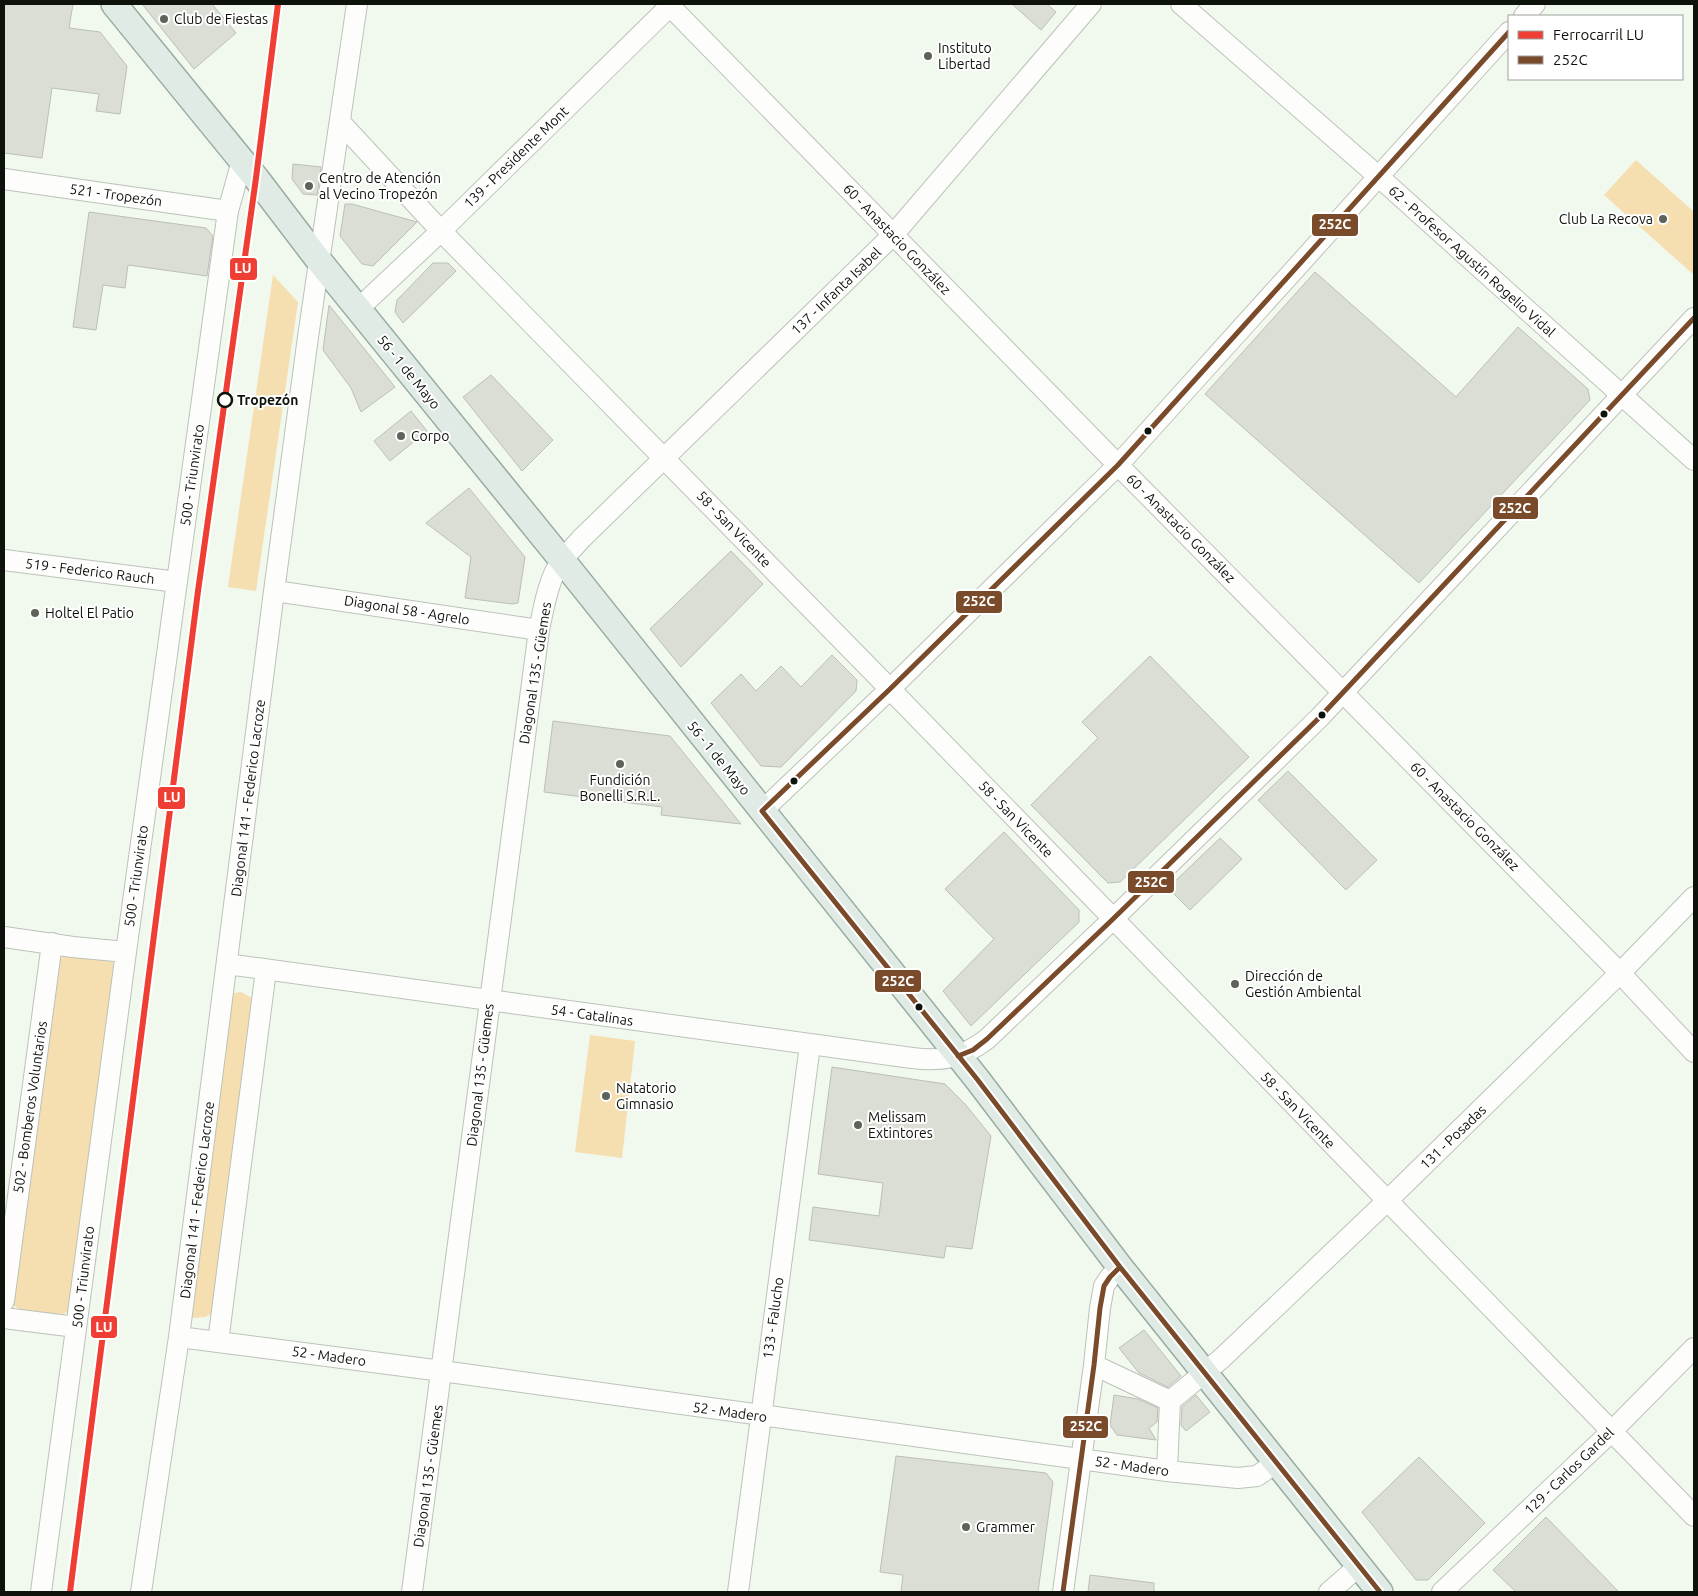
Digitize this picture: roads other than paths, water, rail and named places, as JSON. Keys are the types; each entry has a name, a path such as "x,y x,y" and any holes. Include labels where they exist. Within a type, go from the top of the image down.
{"main road":[{"name":"56 - 1 de Mayo","path":"114,4 265,188 320,262 562,560 958,1056 1120,1267 1206,1371 1380,1592"}],"street":[{"name":"Diagonal 141 - Federico Lacroze","path":"141,1592 179,1337 275,590 357,4"},
{"name":"60 - Anastacio González","path":"670,4 893,235 1620,973 1694,1052"},
{"name":"139 - Presidente Mont","path":"358,309 440,231 670,4"},
{"name":"137 - Infanta Isabel","path":"562,560 893,235 1091,4"},
{"name":"62 - Profesor Agustín Rogelio Vidal","path":"1181,4 1379,177 1694,460"},
{"path":"1525,15 1535,4"},
{"path":"762,811 890,689 1118,464 1508,33"},
{"name":"58 - San Vicente","path":"340,122 440,231 890,689 1694,1516"},
{"name":"500 - Triunvirato","path":"41,1592 126,952 228,211 242,161"},
{"name":"521 - Tropezón","path":"4,179 228,211"},
{"name":"54 - Catalinas","path":"227,964 489,1002 928,1060 946,1059 973,1050 987,1039 1113,919 1320,717 1694,318"},
{"name":"519 - Federico Rauch","path":"4,560 177,582"},
{"name":"Diagonal 135 - Güemes","path":"412,1592 539,630 547,595 562,560"},
{"name":"Diagonal 58 - Agrelo","path":"275,590 539,630"},
{"name":"131 - Posadas","path":"1170,1401 1221,1360 1387,1201 1620,973 1694,897"},
{"path":"4,937 73,947 126,952"},
{"name":"502 - Bomberos Voluntarios","path":"4,1301 52,943"},
{"path":"218,1342 266,970"},
{"name":"133 - Falucho","path":"738,1592 810,1044"},
{"path":"1063,1592 1082,1459 1100,1308 1104,1286 1110,1276 1120,1267"},
{"path":"4,1318 76,1327"},
{"name":"52 - Madero","path":"179,1337 442,1371 1167,1471 1245,1478 1257,1476 1277,1462"},
{"name":"129 - Carlos Gardel","path":"1442,1592 1612,1430 1694,1348"},
{"path":"1094,1365 1170,1401 1167,1471"},
{"path":"1329,1592 1359,1566"}],"rail line":[{"name":"LU","path":"70,1592 198,591 256,178 278,4"}],"place":[{"name":"Club de Fiestas","path":"164,19"},
{"name":"Instituto Libertad","path":"928,56"},
{"name":"Centro de Atención al Vecino Tropezón","path":"309,186"},
{"name":"Club La Recova","path":"1663,219"},
{"name":"Tropezón","path":"225,400"},
{"name":"Corpo","path":"401,436"},
{"name":"Holtel El Patio","path":"35,613"},
{"name":"Fundición Bonelli S.R.L.","path":"620,764"},
{"name":"Dirección de Gestión Ambiental","path":"1235,984"},
{"name":"Natatorio Gimnasio","path":"606,1096"},
{"name":"Melissam Extintores","path":"858,1125"},
{"name":"Grammer","path":"966,1527"}]}
